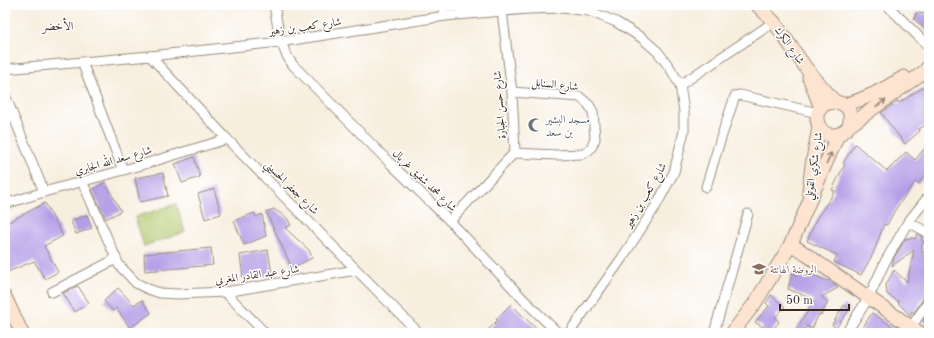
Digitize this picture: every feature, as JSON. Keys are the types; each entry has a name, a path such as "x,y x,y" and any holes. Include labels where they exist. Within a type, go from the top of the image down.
{"street":[{"name":"شارع محمد شفيق غربال","path":"274,5 280,42 293,65 390,164 450,221 524,300 558,333"},
{"path":"443,5 445,16"},
{"name":"شارع الكرك","path":"757,5 774,22 806,68 840,103"},
{"path":"887,5 929,47"},
{"name":"شارع كعب بن زهير","path":"5,69 150,56 280,42 445,16 562,8 604,16 642,38 658,52 670,68 680,85 684,112 684,131 674,172 657,204 568,333"},
{"name":"شارع حسن الجبارة","path":"450,221 514,153 512,92 502,11"},
{"path":"680,85 774,22"},
{"name":"شارع جعفر الحسيني","path":"150,56 227,139 419,333"},
{"path":"82,62 123,170"},
{"path":"923,66 929,67 849,126 845,132 838,135 827,134 819,127 817,120 820,111 830,102 840,103 859,101 880,92 907,74 923,66"},
{"name":"شارع الكرك","path":"806,68 820,111"},
{"name":"شارع السنابل","path":"512,92 580,97 589,104 593,112 595,139 589,150 582,154 557,155 514,153"},
{"path":"5,95 44,192"},
{"path":"706,187 735,96 740,95 820,111"},
{"path":"840,103 848,109 850,114 849,126"},
{"name":"شارع شكري القوتلي","path":"807,206 819,127"},
{"name":"شارع شكري القوتلي","path":"732,333 755,303 790,244 838,135"},
{"name":"شارع سعد الله الجابري","path":"5,204 227,139"},
{"name":"شارع عبد القادر المغربي","path":"82,181 119,265 136,283 160,293 178,294 225,292 356,270"},
{"path":"846,333 869,297 884,262 908,222 929,196"},
{"path":"714,333 748,214"},
{"path":"908,222 929,233"},
{"path":"790,244 915,330 929,301"},
{"path":"52,292 116,258"},
{"path":"225,292 265,333"},
{"path":"5,297 22,333"}],"green space":[{"path":"176,204 185,232 144,246 135,217"}],"building":[{"path":"916,13 929,14 929,33 914,19"},
{"path":"925,86 929,96 929,123 919,129 920,131 905,144 881,113 898,101 899,103"},
{"path":"929,143 929,172 918,184 915,182 895,210 887,225 884,224 873,254 861,275 834,262 837,255 807,241 817,218 835,191 832,190 845,164 843,163 855,144 887,171 906,152 915,160"},
{"path":"194,157 200,177 182,183 175,164"},
{"path":"163,173 168,196 140,202 135,178"},
{"path":"105,182 121,211 106,219 92,190"},
{"path":"214,189 221,214 205,219 198,194"},
{"path":"45,203 63,236 44,246 58,272 45,279 34,261 5,273 5,224"},
{"path":"274,209 287,218 291,225 285,228 309,250 312,258 292,268 266,212"},
{"path":"254,213 256,217 262,214 266,236 244,245 234,221"},
{"path":"87,215 92,228 76,234 71,221"},
{"path":"917,234 922,236 922,241 925,242 922,244 922,253 929,248 929,295 924,297 914,313 912,311 910,315 898,303 899,302 887,294 886,285 894,270 907,282 914,250 892,266 894,258 905,239 916,239"},
{"path":"211,248 213,265 145,271 144,254"},
{"path":"268,250 272,274 243,278 240,255"},
{"path":"801,270 828,281 829,280 838,288 821,297 828,302 821,315 819,314 812,329 806,326 803,333 800,333 796,329 814,300 788,289 792,273 798,275"},
{"path":"78,286 89,303 75,312 63,293"},
{"path":"118,288 134,305 142,300 151,313 130,328 116,308 113,311 104,301"},
{"path":"771,295 785,307 775,317 779,322 770,333 761,333 763,327 755,322 769,306 766,303"},
{"path":"511,304 527,320 541,333 485,333"},
{"path":"844,305 850,309 836,328 832,325"},
{"path":"929,312 929,327 923,321"},
{"path":"872,313 901,333 866,333 861,330"}],"place":[{"name":"مسجد البشير بن سعد","path":"535,125"},
{"name":"الروضة الهانئة","path":"759,269"}],"district":[{"name":"الأخضر","path":"58,26"}]}
